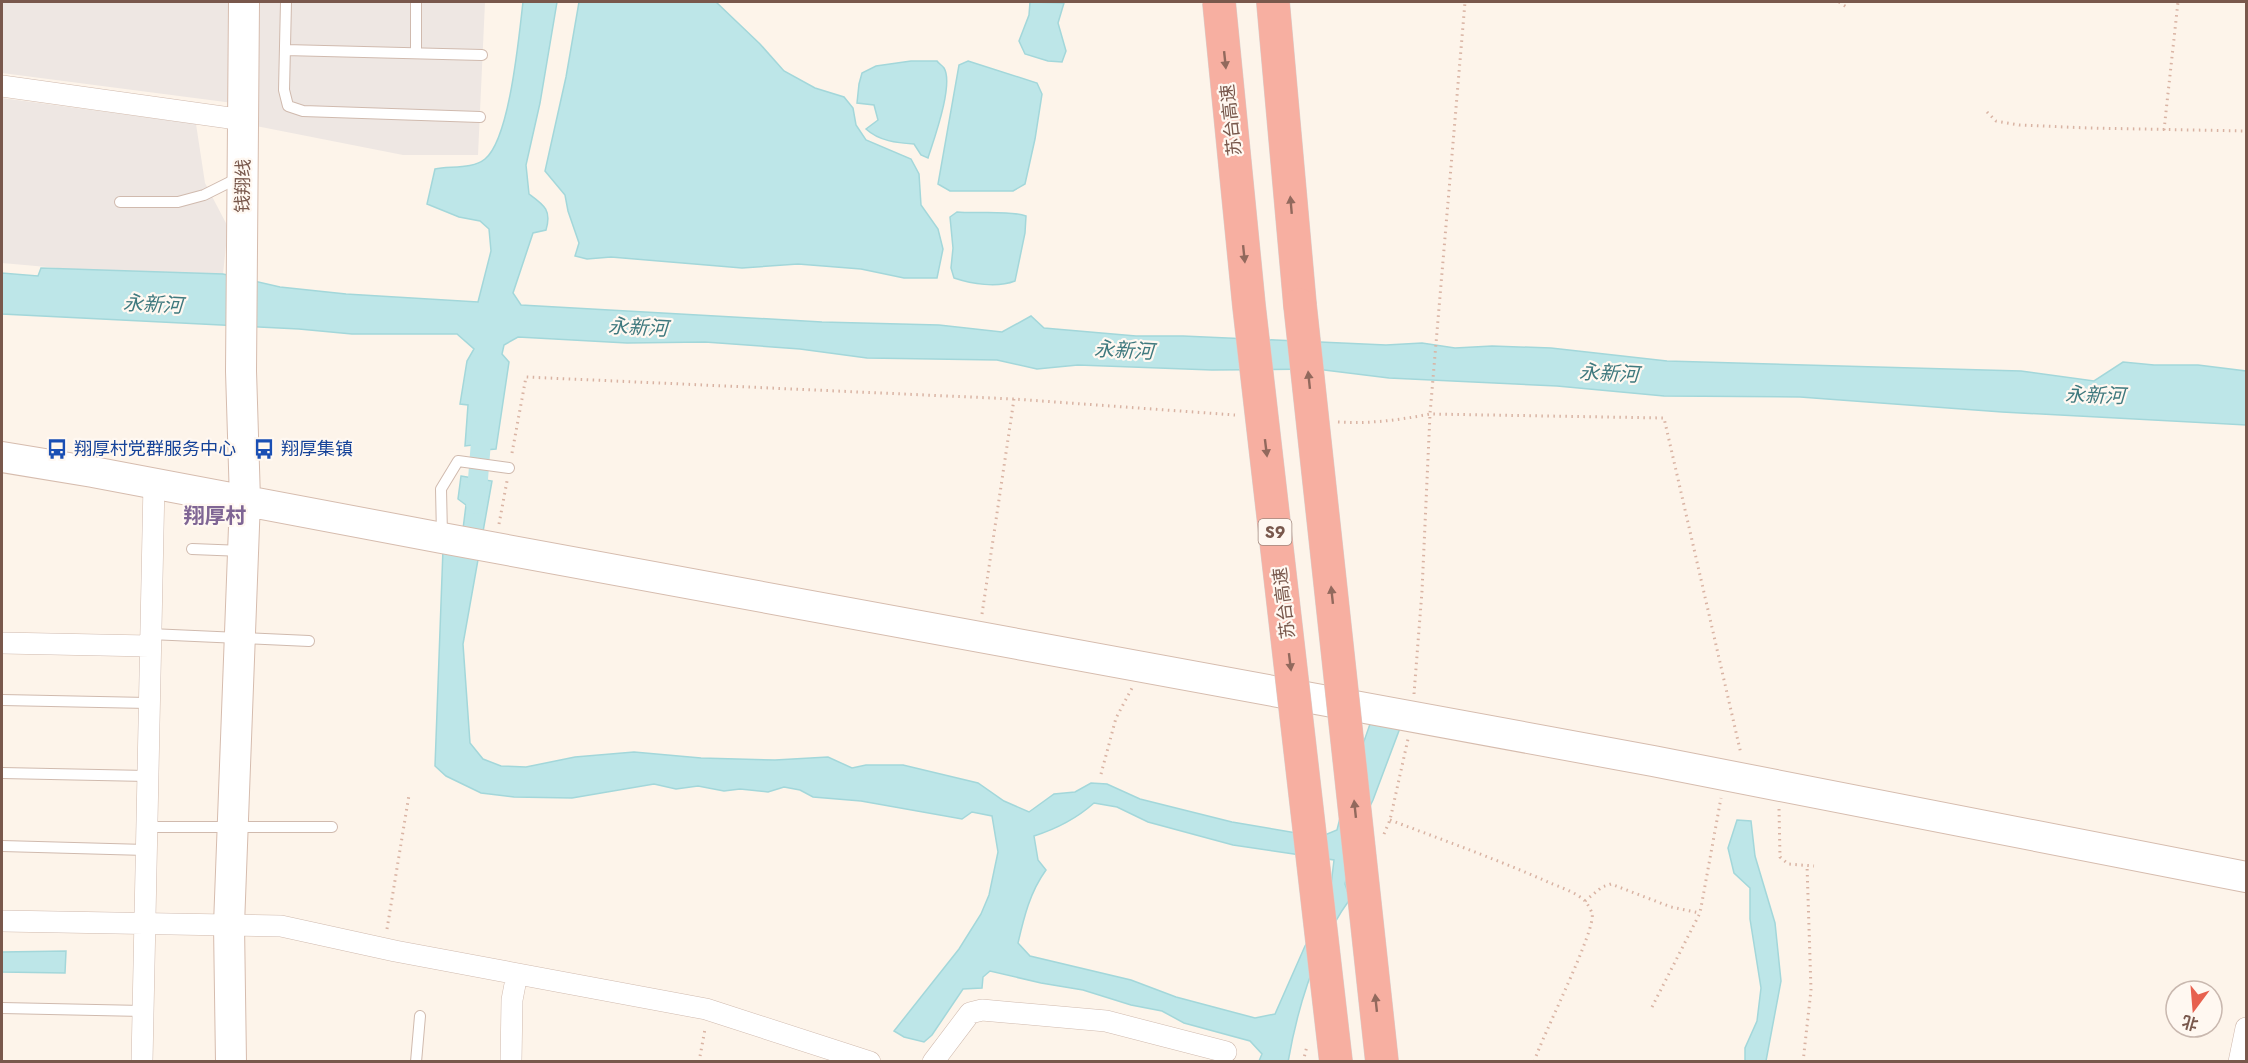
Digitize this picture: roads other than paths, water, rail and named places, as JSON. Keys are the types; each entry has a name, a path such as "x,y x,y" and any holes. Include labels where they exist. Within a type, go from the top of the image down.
{"highway":[{"name":"苏台高速","path":"1219,2 1249,306 1336,1062"},
{"path":"1273,2 1302,316 1382,1062"}],"street":[{"name":"钱翔线","path":"231,1062 229,925 244,500 241,371 244,2"},
{"path":"2,86 244,120"},
{"path":"2,457 154,483 1736,777 2247,877"},
{"path":"142,1062 154,483"},
{"path":"2,643 149,640"},
{"path":"2,921 281,926 517,974 706,1009 870,1062"},
{"path":"511,1062 512,1000 517,974"},
{"path":"933,1062 970,1013 982,1010 1106,1021 1226,1052"},
{"path":"2240,1062 2247,1028"}],"lane":[{"path":"286,2 284,90 288,106 303,111 480,117"},
{"path":"416,2 416,53"},
{"path":"285,50 482,55"},
{"path":"120,202 178,202 204,195 244,175"},
{"path":"442,538 441,489 458,461 509,468"},
{"path":"192,549 243,551"},
{"path":"149,640 240,638 309,641"},
{"path":"2,700 148,703"},
{"path":"2,773 147,776"},
{"path":"146,827 332,827"},
{"path":"2,846 146,849"},
{"path":"2,1008 143,1011"},
{"path":"416,1062 420,1016"}],"water":[{"name":"永新河","path":"523,2 557,2 540,103 526,165 529,194 545,209 548,223 546,230 533,233 513,293 521,305 822,322 939,325 1002,332 1031,316 1044,328 1136,336 1386,345 1422,343 1455,348 1492,346 1551,348 1667,361 2021,371 2094,381 2123,362 2198,365 2246,371 2246,425 2002,412 1800,397 1664,396 1557,386 1389,378 1316,369 1212,370 1078,365 1037,369 997,360 867,358 800,349 705,342 627,343 518,337 504,345 502,354 509,362 496,449 484,450 481,456 474,454 473,445 465,446 468,405 460,404 467,361 474,349 457,334 352,334 299,329 2,314 2,273 38,276 41,268 223,274 280,287 346,294 478,302 491,251 489,229 480,221 459,217 427,204 435,169 461,167 480,162 494,148 501,131 512,85"},
{"path":"579,2 716,2 760,44 784,71 815,88 844,97 853,108 856,125 866,140 911,159 919,174 921,205 938,229 943,249 937,278 904,278 861,269 798,264 742,268 611,257 587,259 575,256 579,243 565,195 545,171 566,77"},
{"path":"1030,2 1064,3 1058,23 1066,51 1062,62 1048,61 1025,54 1019,41 1029,15"},
{"path":"911,61 937,61 944,68 946,76 947,86 942,112 928,158 921,155 914,144 888,141 871,133 866,129 878,120 874,105 857,103 862,73 876,66"},
{"path":"968,61 1037,83 1042,94 1025,184 1013,191 950,191 938,184 959,65"},
{"path":"957,212 1011,213 1026,216 1025,233 1015,281 984,284 954,278 951,268 953,248 950,217"},
{"path":"461,476 492,481 463,644 470,743 483,759 501,766 526,767 575,757 634,752 701,758 775,760 828,757 852,768 866,765 903,765 978,783 1004,801 1029,812 1054,794 1075,792 1091,783 1107,784 1140,799 1232,822 1320,837 1337,830 1347,790 1370,724 1400,728 1373,800 1357,833 1345,884 1350,899 1327,936 1310,977 1297,1019 1288,1062 1259,1061 1262,1054 1250,1041 1184,1023 1162,1011 1131,1005 1083,990 990,971 983,977 982,988 963,989 932,1035 924,1042 904,1037 894,1031 959,949 981,914 989,895 998,852 992,816 972,812 962,819 861,801 813,797 800,790 784,787 768,792 740,789 724,791 698,786 676,789 654,784 572,798 514,797 481,793 446,776 435,766 443,549 463,529 466,505 458,499","holes":["1094,803 1117,807 1148,822 1233,845 1334,860 1331,885 1323,916 1305,946 1275,1014 1255,1018 1176,997 1131,980 1030,956 1018,943 1025,914 1040,878 1046,870 1038,860 1034,836 1066,823"]},
{"path":"1737,820 1751,821 1755,856 1775,923 1781,981 1766,1061 1745,1061 1745,1048 1757,1021 1761,988 1750,919 1750,888 1734,873 1728,848"},
{"path":"66,951 65,973 2,972 2,952"}],"waterway":[{"path":"476,504 482,429"}],"place":[{"name":"翔厚村党群服务中心","path":"57,449"},
{"name":"翔厚集镇","path":"264,449"}],"district":[{"name":"翔厚村","path":"215,516"}]}
